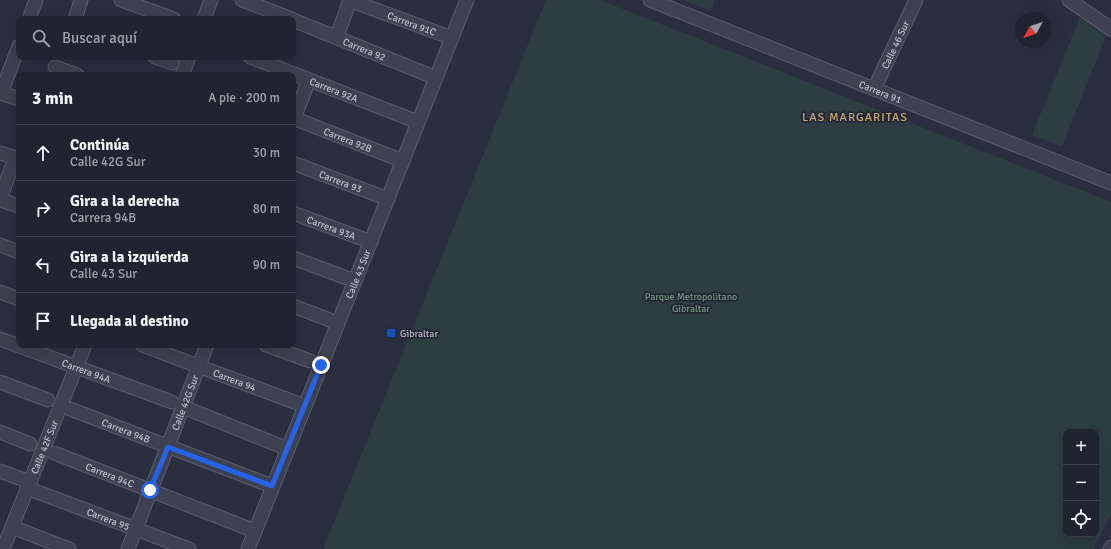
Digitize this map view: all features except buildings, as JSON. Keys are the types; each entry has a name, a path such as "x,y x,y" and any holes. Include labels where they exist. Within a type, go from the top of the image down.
{"street":[{"path":"30,16 36,0"},
{"path":"76,16 81,0"},
{"path":"121,0 166,16"},
{"path":"205,16 211,0"},
{"name":"Carrera 92","path":"242,0 284,16"},
{"path":"337,36 350,0"},
{"name":"Carrera 91C","path":"350,0 452,38"},
{"name":"Calle 43 Sur","path":"248,549 467,0"},
{"name":"Carrera 91","path":"650,0 1111,183"},
{"name":"Calle 46 Sur","path":"874,89 916,0"},
{"path":"1069,0 1111,28"},
{"name":"Carrera 92","path":"296,21 337,36 436,78"},
{"path":"16,54 1,93 16,98"},
{"path":"162,60 172,64"},
{"path":"183,72 188,60"},
{"name":"Carrera 92A","path":"258,60 288,72"},
{"path":"56,66 70,72"},
{"name":"Carrera 92A","path":"296,75 418,122"},
{"path":"296,112 309,80"},
{"name":"Carrera 92B","path":"296,120 403,161"},
{"path":"0,152 16,158"},
{"path":"16,160 0,200 16,205"},
{"name":"Carrera 93","path":"296,164 388,199"},
{"name":"Carrera 93A","path":"296,214 371,242"},
{"path":"0,245 16,251"},
{"path":"296,259 355,281"},
{"path":"0,292 16,298"},
{"path":"296,307 338,322"},
{"name":"Carrera 94A","path":"0,340 16,346"},
{"name":"Carrera 94A","path":"22,348 177,405 288,449"},
{"name":"Calle 42F Sur","path":"3,549 7,531 28,485 85,348"},
{"name":"Carrera 94","path":"150,348 305,406"},
{"name":"Calle 42G Sur","path":"128,549 168,447 177,405 198,367 206,348"},
{"path":"274,348 310,361"},
{"path":"0,382 48,400"},
{"name":"Carrera 94B","path":"70,409 272,486"},
{"path":"0,432 30,444"},
{"name":"Carrera 94C","path":"54,453 255,531"},
{"name":"Carrera 95","path":"0,471 28,485 135,529 189,549"},
{"path":"7,531 69,549"}],"green space":[{"name":"Parque Metropolitano Gibraltar","path":"546,0 600,0 1111,202 1111,513 1094,549 323,549"},
{"path":"683,0 715,0 711,11"},
{"path":"1080,17 1106,36 1062,146 1032,135"}],"place":[{"name":"Gibraltar","path":"391,333"}],"district":[{"name":"LAS MARGARITAS","path":"855,117"}],"route":[{"path":"150,490 168,447 272,486 321,365"}]}
